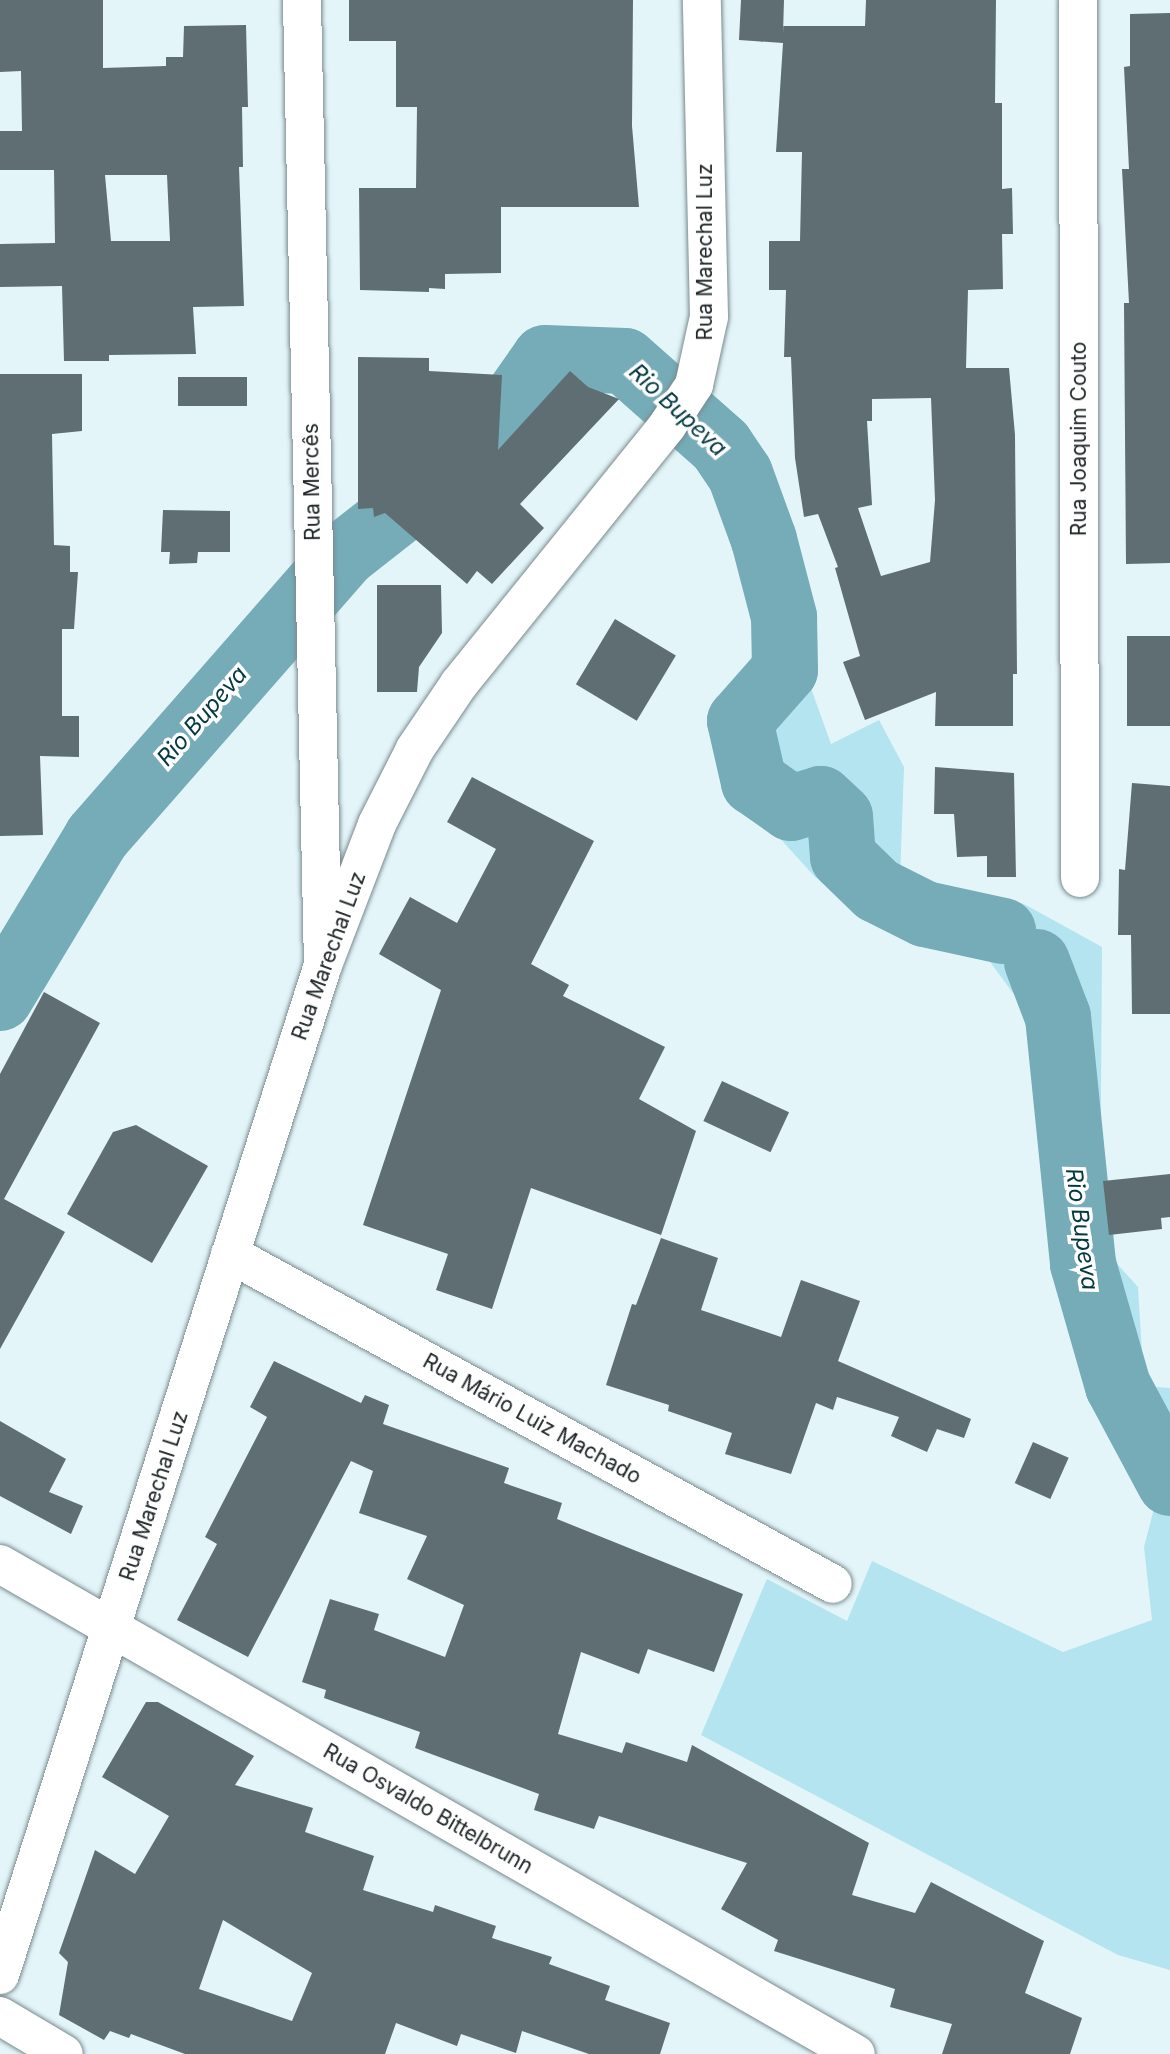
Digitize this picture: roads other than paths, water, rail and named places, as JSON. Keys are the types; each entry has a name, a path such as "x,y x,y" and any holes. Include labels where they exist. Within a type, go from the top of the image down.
{"street":[{"name":"Rua Mercês","path":"302,0 323,965"},
{"name":"Rua Marechal Luz","path":"0,1975 323,965 377,824 415,750 459,684 667,426 694,385 704,355 709,317 702,0"},
{"name":"Rua Joaquim Couto","path":"1078,0 1080,878"},
{"name":"Rua Mário Luiz Machado","path":"230,1254 833,1584"},
{"name":"Rua Osvaldo Bittelbrunn","path":"0,1564 856,2054"},
{"path":"0,2016 64,2054"}],"waterway":[{"name":"Rio Bupeva","path":"0,998 97,837 346,553 443,477 503,418 545,358 625,361 721,446 740,474 764,540 784,617 785,670 740,721 754,782 791,808 821,799 840,817 843,857 877,890 925,914 1003,931"},
{"name":"Rio Bupeva","path":"1037,962 1058,1017 1083,1264 1118,1386 1170,1483"}]}
